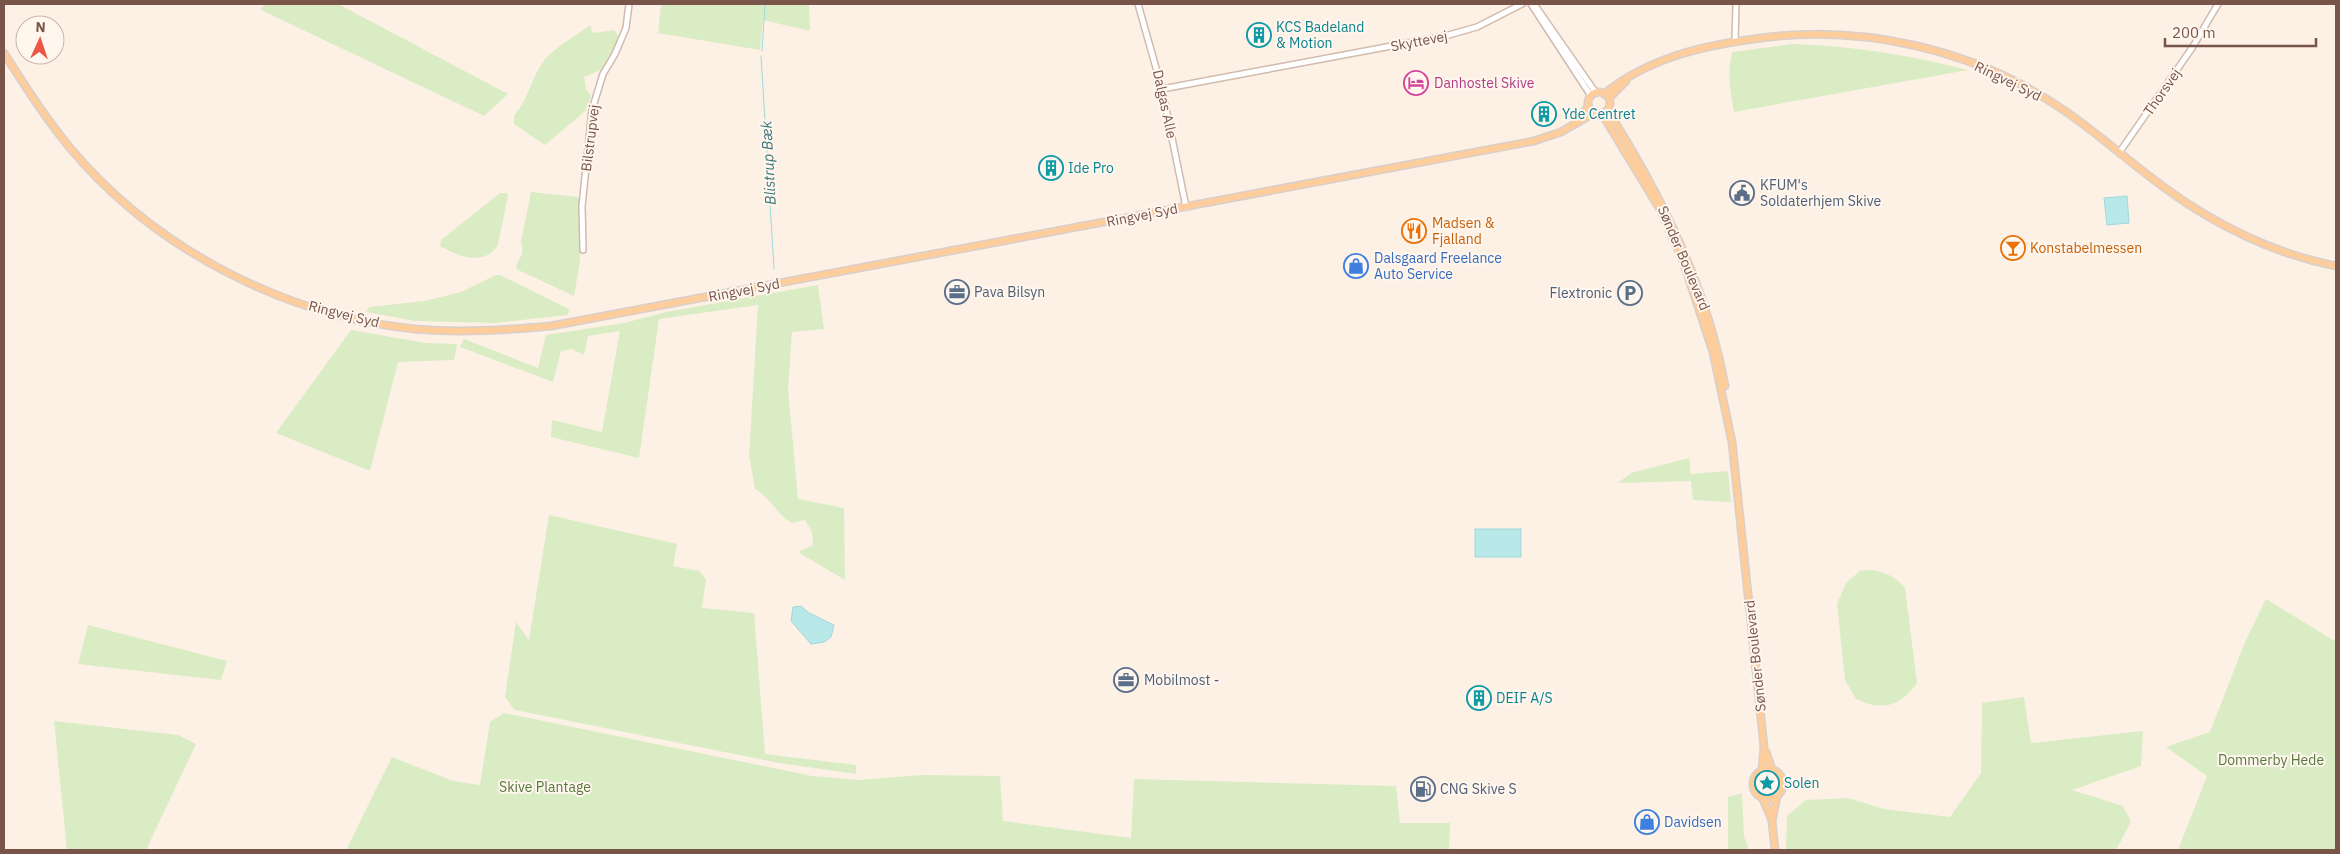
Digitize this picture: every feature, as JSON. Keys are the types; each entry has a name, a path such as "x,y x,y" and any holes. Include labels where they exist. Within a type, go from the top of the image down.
{"main road":[{"name":"Ringvej Syd","path":"1607,96 1640,70 1677,55 1734,42 1790,35 1842,35 1898,42 1941,53 1993,72 2043,97 2081,122 2184,202 2230,229 2277,250 2336,266"},
{"name":"Ringvej Syd","path":"4,53 41,110 72,150 112,192 151,224 196,255 265,290 313,308 382,324 472,331 551,326 1534,141 1561,132 1594,113"},
{"path":"1593,95 1607,96 1610,104 1605,112 1594,113 1588,107 1593,95"},
{"name":"Ringvej Syd","path":"1573,125 1588,107"},
{"name":"Sønder Boulevard","path":"1605,112 1661,211 1683,261 1713,352 1728,417 1764,747 1762,770"},
{"name":"Sønder Boulevard","path":"1764,747 1772,769"},
{"path":"1772,821 1777,796 1782,790 1782,780 1779,774 1772,769 1762,770 1756,776 1753,784 1755,791 1762,797 1772,821 1775,850"},
{"path":"1762,797 1770,798 1777,796"}],"street":[{"name":"Bilstrupvej","path":"583,250 582,206 592,110 604,74 616,54 626,28 629,4"},
{"name":"Dalgas Alle","path":"1138,4 1162,89 1186,207"},
{"name":"Skyttevej","path":"1162,89 1445,36 1477,27 1522,4"},
{"path":"1533,4 1593,95"},
{"path":"1734,42 1736,4"},
{"name":"Thorsvej","path":"2119,153 2192,48 2218,4"}],"green space":[{"path":"265,4 338,4 508,94 484,116 261,10"},
{"path":"661,4 809,4 810,31 763,20 760,50 658,33"},
{"path":"590,25 593,33 614,30 620,38 601,70 584,77 586,89 591,96 585,111 545,145 514,124 514,116 523,103 539,69 547,57"},
{"path":"1793,44 1881,52 1968,70 1734,112 1730,82 1732,52"},
{"path":"531,192 579,197 580,261 574,296 516,269 522,254 521,242"},
{"path":"500,193 507,193 508,195 498,245 492,252 478,258 470,258 440,246 441,240"},
{"path":"496,275 500,275 569,309 568,315 495,323 415,321 366,312 369,307 425,301 461,292"},
{"path":"818,285 824,329 792,332 788,389 798,499 844,508 845,580 798,552 813,545 812,532 805,520 792,523 787,520 755,489 749,456 758,305 659,319 639,458 551,437 552,420 602,432 620,331 588,336 584,355 572,349 561,351 553,382 460,347 464,339 538,368 546,335 624,323 666,312"},
{"path":"351,330 426,343 457,344 454,360 398,362 370,471 276,433"},
{"path":"1689,458 1691,474 1728,471 1731,502 1693,500 1691,481 1618,483 1631,473"},
{"path":"549,515 677,544 673,566 699,571 706,579 702,608 754,613 765,754 856,765 856,774 779,763 515,710 505,697 516,622 529,640"},
{"path":"1871,570 1890,576 1905,588 1917,683 1911,691 1897,702 1882,706 1865,703 1856,699 1845,680 1837,604 1846,583 1860,571"},
{"name":"Dommerby Hede","path":"2266,599 2336,642 2336,850 2178,850 2207,776 2166,747 2210,732 2245,642"},
{"path":"88,625 227,661 221,680 78,664"},
{"path":"2024,697 2031,743 2143,731 2141,766 2072,790 2123,806 2131,822 2116,850 1786,850 1787,816 1806,800 1848,798 1884,809 1950,817 1981,773 1982,703"},
{"name":"Skive Plantage","path":"504,713 812,776 858,780 922,775 1000,776 1003,821 1131,838 1134,779 1396,786 1400,823 1450,823 1449,850 346,850 392,757 453,781 480,785 490,722"},
{"path":"54,721 178,735 196,744 146,850 67,850"},
{"path":"1742,793 1744,836 1749,850 1728,850 1728,797"}],"water":[{"path":"2127,196 2129,223 2107,225 2104,198"},
{"path":"1475,529 1521,529 1521,557 1475,557"},
{"path":"801,606 809,613 834,625 831,637 824,642 811,644 791,621 793,607"}],"waterway":[{"name":"Blistrup Bæk","path":"762,51 765,4"},
{"name":"Blistrup Bæk","path":"761,56 774,269"}],"place":[{"name":"KCS Badeland & Motion","path":"1259,35"},
{"name":"Danhostel Skive","path":"1416,83"},
{"name":"Yde Centret","path":"1544,114"},
{"name":"Ide Pro","path":"1051,168"},
{"name":"KFUM's Soldaterhjem Skive","path":"1742,193"},
{"name":"Madsen & Fjalland","path":"1414,231"},
{"name":"Konstabelmessen","path":"2013,248"},
{"name":"Dalsgaard Freelance Auto Service","path":"1356,266"},
{"name":"Pava Bilsyn","path":"957,292"},
{"name":"Flextronic","path":"1630,293"},
{"name":"Mobilmost -","path":"1126,680"},
{"name":"DEIF A/S","path":"1479,698"},
{"name":"Solen","path":"1767,783"},
{"name":"CNG Skive S","path":"1423,789"},
{"name":"Davidsen","path":"1647,822"}]}
